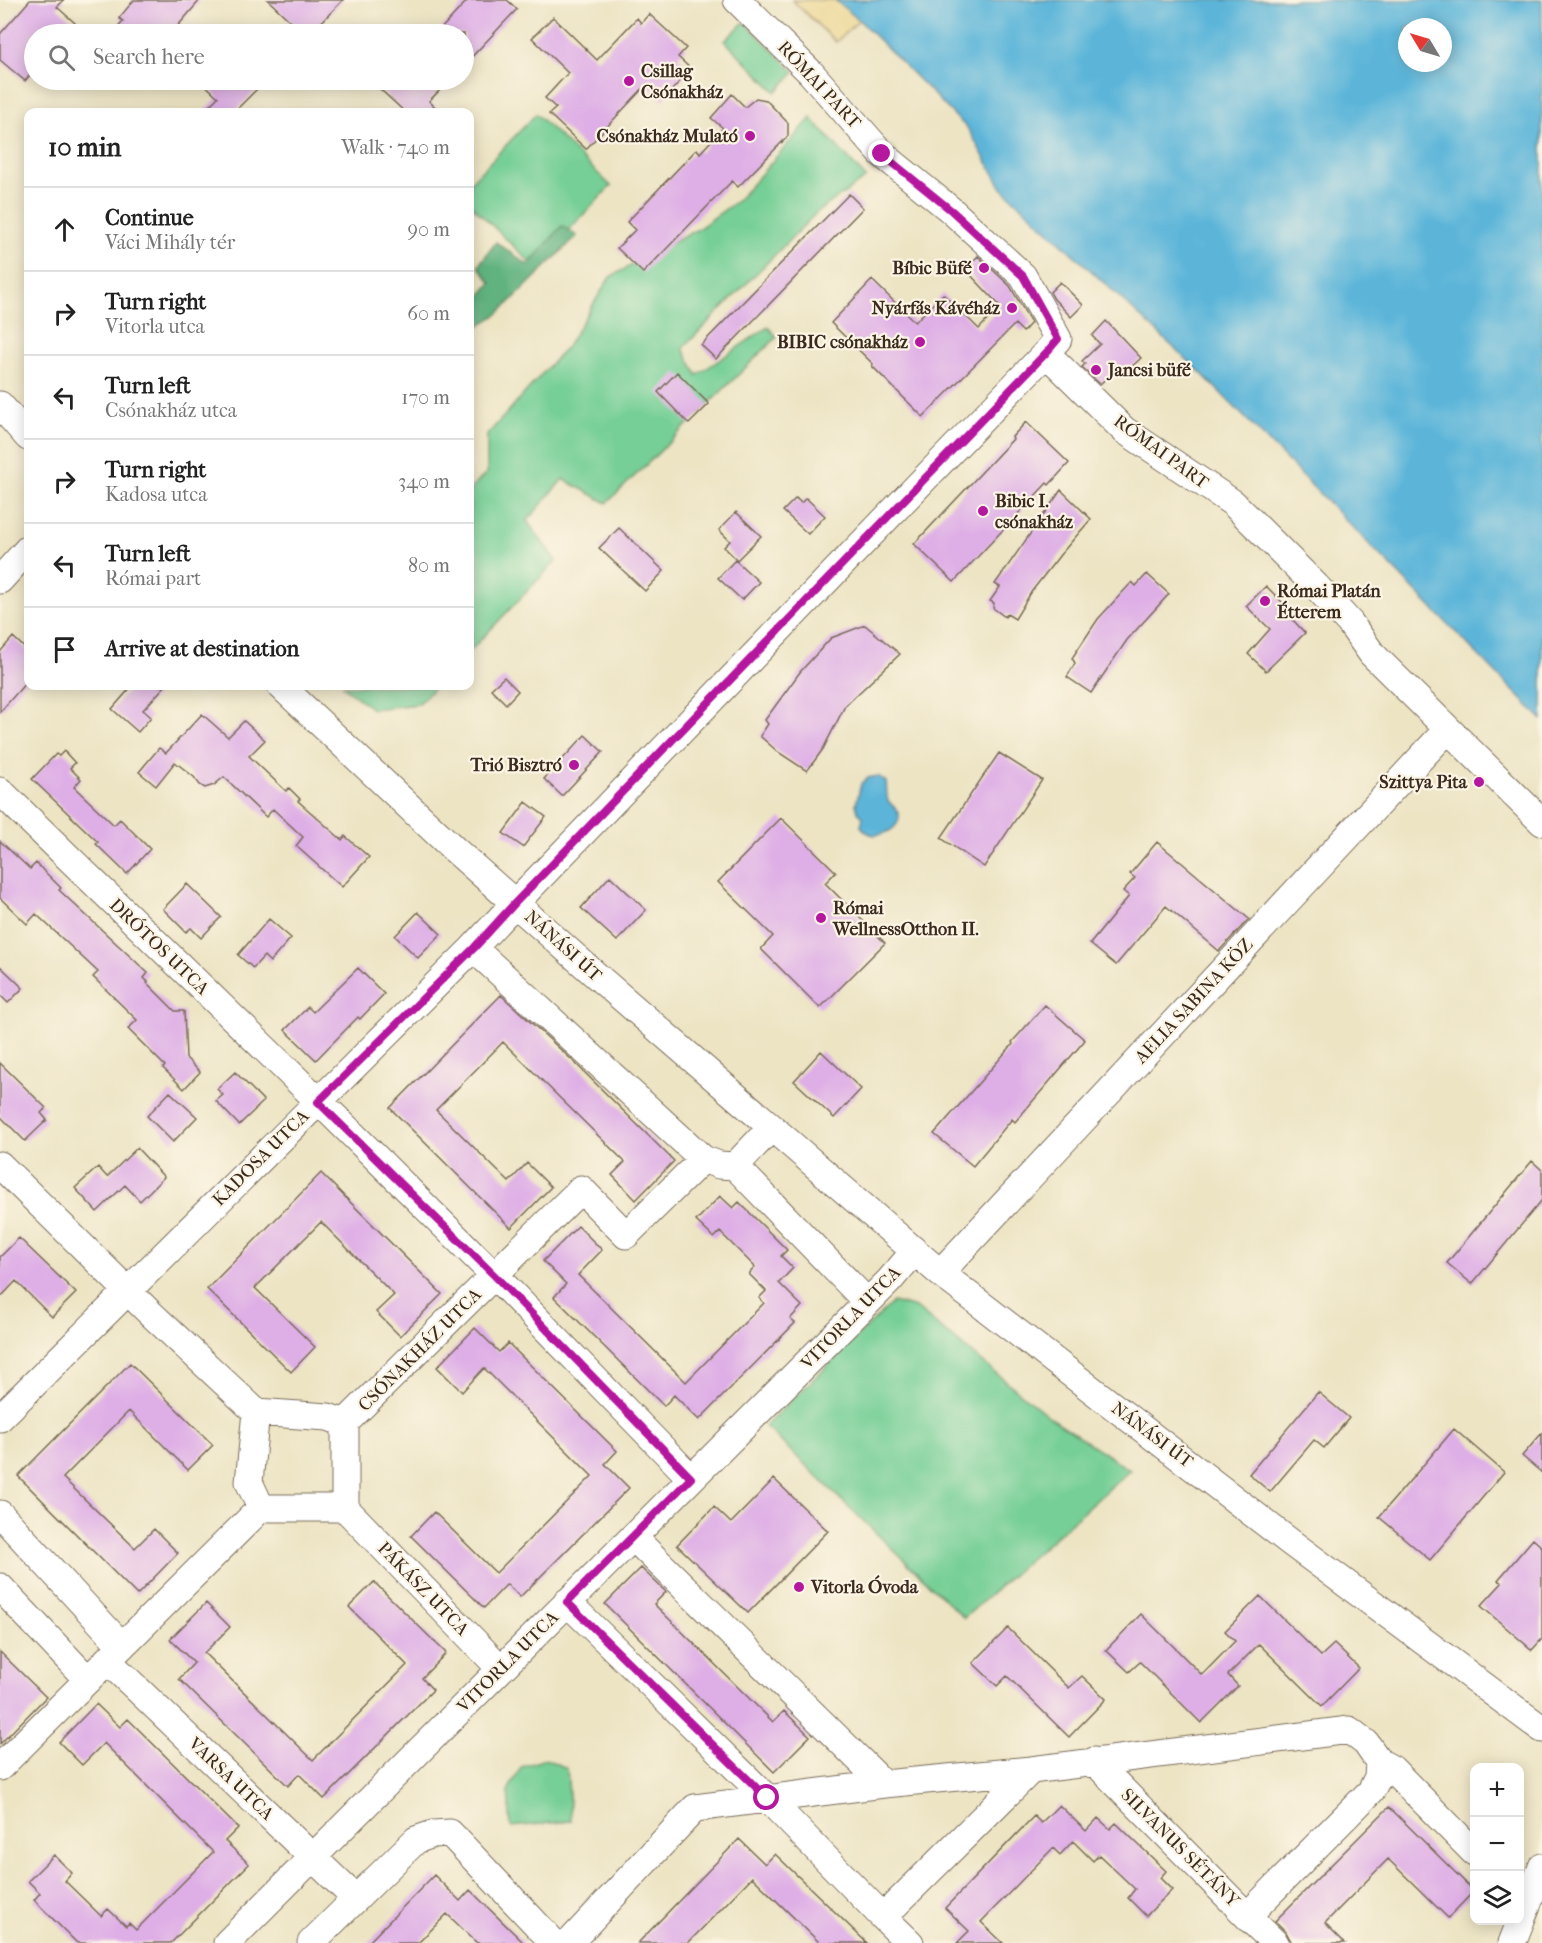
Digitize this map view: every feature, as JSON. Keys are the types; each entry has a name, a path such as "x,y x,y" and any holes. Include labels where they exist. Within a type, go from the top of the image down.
{"street":[{"name":"RÓMAI PART","path":"737,0 811,73 882,154 952,211 1023,276 1058,339 1046,353 1124,430 1233,503 1316,585 1350,623 1372,654 1542,822"},
{"name":"KADOSA UTCA","path":"0,1418 474,948 1046,353"},
{"path":"0,405 24,432"},
{"path":"0,580 24,553"},
{"name":"NÁNÁSI ÚT","path":"285,690 455,850 914,1252 1300,1549 1542,1729"},
{"name":"AELIA SABINA KÖZ","path":"940,1273 1448,729"},
{"name":"DRÓTOS UTCA","path":"0,791 318,1102"},
{"path":"474,948 703,1159 735,1166 867,1302"},
{"name":"CSÓNAKHÁZ UTCA","path":"318,1102 495,1276 691,1478"},
{"path":"735,1166 771,1128"},
{"name":"CSÓNAKHÁZ UTCA","path":"345,1423 581,1189 626,1235 703,1159"},
{"path":"0,1165 127,1291 256,1412 328,1418 345,1423 345,1508 261,1508 0,1767"},
{"name":"VITORLA UTCA","path":"227,1943 867,1302 914,1252"},
{"path":"256,1412 249,1482 261,1508"},
{"name":"PÁKÁSZ UTCA","path":"345,1508 501,1669"},
{"name":"VARSA UTCA","path":"0,1514 115,1653 312,1857 355,1898"},
{"path":"633,1537 885,1784"},
{"path":"0,1587 88,1680"},
{"path":"567,1602 767,1798 910,1943"},
{"path":"569,1943 695,1808 885,1784 1031,1770 1349,1730 1366,1743 1379,1762 1392,1769 1470,1848"},
{"name":"SILVANUS SÉTÁNY","path":"1094,1761 1247,1916 1371,1791 1378,1777 1379,1762"},
{"path":"883,1917 1031,1770"},
{"path":"311,1943 416,1840 433,1834 450,1833 554,1943"},
{"path":"1524,1897 1542,1867"},
{"path":"1247,1916 1275,1943"},
{"path":"1512,1943 1517,1925"}],"green space":[{"path":"744,22 795,72 776,92 725,41"},
{"path":"536,114 611,186 534,266 474,208 474,179"},
{"path":"811,118 866,178 816,213 683,348 697,375 768,327 777,337 607,503 563,479 527,521 556,561 474,647 474,485 487,473 487,435 568,345 610,277 698,229 738,200"},
{"path":"562,226 577,236 498,314 474,329 474,302 491,283 478,266 496,242 528,265"},
{"path":"348,690 432,690 418,704 372,709"},
{"path":"893,1302 916,1308 1051,1418 1130,1470 964,1618 765,1426"},
{"path":"545,1759 567,1768 571,1821 511,1827 508,1791 521,1767"}],"sand":[{"path":"792,0 843,0 859,20 836,42"}],"water":[{"path":"835,0 1542,0 1542,720 1201,373 1002,188 968,129 859,20"},
{"path":"878,776 886,782 888,801 898,812 899,817 894,828 886,833 875,835 868,833 861,826 863,817 858,812 856,804 861,784 867,778"}],"building":[{"path":"30,0 64,0 57,7 75,23 24,24 24,80 0,60 0,34"},
{"path":"134,0 200,0 180,24 120,24 123,21 119,18"},
{"path":"268,0 343,0 320,24 293,24"},
{"path":"468,0 507,0 517,9 474,54 474,24 445,24"},
{"name":"Csillag Csónakház","path":"649,14 686,48 678,57 691,69 663,100 647,84 586,149 549,114 556,108 545,98 568,73 532,38 553,17 597,60 637,18 641,23"},
{"path":"211,90 256,90 238,108 207,108 218,97"},
{"path":"381,90 440,90 429,101 436,108 401,108"},
{"path":"732,94 745,107 756,98 766,100 788,123 788,136 738,187 732,181 643,273 617,248 635,230 627,222 697,149 700,153 723,128 711,118"},
{"path":"849,194 863,208 716,359 701,345"},
{"path":"978,256 1010,286 1031,323 1023,332 1015,324 923,417 831,323 872,280 915,322 943,294 979,329 1000,306 965,269"},
{"path":"1060,282 1083,305 1071,317 1050,292"},
{"path":"1106,321 1141,358 1126,372 1120,366 1100,384 1082,367 1085,364 1082,361 1100,344 1092,336"},
{"path":"677,372 709,404 689,424 658,392"},
{"name":"Bibic I. csónakház","path":"1026,422 1069,463 1049,485 1047,483 954,582 914,544 1013,439 1012,437"},
{"path":"1061,490 1091,519 1032,591 1015,619 1007,614 1005,617 993,608 994,603 990,601 1000,587 995,584"},
{"path":"796,498 801,503 806,498 825,516 808,534 783,511"},
{"path":"736,512 761,536 737,560 724,547 730,541 719,530"},
{"path":"619,528 664,571 645,591 599,548"},
{"path":"735,560 759,582 742,600 718,578"},
{"path":"1147,574 1169,594 1127,640 1091,693 1067,677 1075,663 1072,658 1098,619 1132,582 1136,586"},
{"path":"1266,586 1284,604 1281,607 1305,633 1266,671 1248,654 1270,629 1246,606"},
{"path":"865,625 900,654 845,706 823,749 807,771 778,752 760,736 768,724 765,720 800,672 831,638"},
{"path":"13,637 24,647 24,685 0,712 0,652"},
{"path":"504,677 518,691 506,704 491,689"},
{"path":"129,690 161,690 143,710 151,717 138,732 112,709"},
{"path":"202,714 228,737 244,721 265,740 249,756 286,791 289,788 300,799 298,801 342,840 345,836 369,857 342,887 296,846 303,837 273,809 266,817 224,777 214,785 205,788 175,762 156,786 139,772 159,748 166,753"},
{"name":"Trió Bisztró","path":"585,735 603,752 562,796 544,779"},
{"path":"64,751 75,763 70,768 81,779 74,787 114,825 120,819 150,849 127,874 96,844 98,842 32,779 56,754 59,756"},
{"path":"999,753 1042,780 984,867 941,838"},
{"path":"526,802 546,817 523,847 503,833"},
{"name":"Római WellnessOtthon II.","path":"781,818 836,872 825,883 885,943 820,1008 761,949 773,936 718,882"},
{"path":"0,841 30,869 36,863 61,888 59,890 148,973 144,978 147,983 175,1011 184,1011 186,1058 200,1072 184,1089 163,1068 165,1066 128,1029 137,1020 93,977 98,972 36,914 27,924 0,898"},
{"path":"1157,842 1249,919 1219,951 1166,906 1116,965 1090,944 1129,896 1123,891 1135,878 1130,874"},
{"path":"610,876 646,910 617,941 581,908"},
{"path":"187,884 221,917 201,938 191,928 186,932 163,909"},
{"path":"418,912 441,934 418,958 395,936"},
{"path":"269,919 291,938 270,962 264,956 253,968 238,955"},
{"path":"0,966 23,988 8,1003 0,995"},
{"path":"358,968 384,994 316,1060 285,1030 308,1007 313,1012"},
{"path":"501,995 572,1060 674,1161 636,1200 612,1175 625,1162 503,1042 436,1110 509,1182 527,1163 551,1187 511,1228 390,1108"},
{"path":"1045,1005 1085,1040 1015,1122 1012,1119 973,1166 934,1134"},
{"path":"821,1051 861,1089 834,1118 794,1081"},
{"path":"0,1063 46,1108 41,1113 47,1120 25,1141 0,1116"},
{"path":"235,1072 264,1101 239,1125 216,1101 223,1095 217,1089"},
{"path":"170,1092 197,1117 173,1142 147,1116"},
{"path":"137,1148 164,1177 140,1201 125,1185 97,1212 75,1188 98,1167 107,1177"},
{"path":"1532,1161 1542,1170 1542,1200 1472,1284 1447,1263"},
{"path":"321,1173 442,1294 400,1336 376,1312 394,1295 321,1222 255,1288 315,1347 291,1372 207,1289"},
{"path":"720,1196 733,1208 739,1202 787,1250 781,1256 793,1268 779,1283 802,1306 790,1319 795,1323 699,1420 674,1395 664,1406 554,1297 566,1284 543,1261 578,1226 602,1250 578,1275 686,1382 764,1303 759,1298 766,1291 749,1274 755,1267 720,1232 714,1238 696,1221"},
{"path":"19,1238 76,1293 52,1317 16,1281 0,1298 0,1257"},
{"path":"475,1328 499,1352 508,1343 617,1451 605,1464 629,1488 520,1597 507,1584 484,1608 411,1536 434,1512 496,1573 592,1476 484,1368 462,1392 437,1367"},
{"path":"130,1363 213,1445 188,1470 129,1411 63,1478 135,1548 154,1529 178,1553 137,1595 18,1476"},
{"path":"1318,1392 1349,1418 1324,1448 1314,1440 1270,1492 1249,1474"},
{"path":"1454,1429 1504,1472 1430,1560 1379,1517"},
{"path":"1542,1433 1542,1473 1522,1456"},
{"path":"774,1479 828,1531 748,1613 677,1545 714,1507 731,1523"},
{"path":"1533,1539 1542,1547 1542,1639 1532,1650 1481,1606 1502,1583 1498,1580"},
{"path":"641,1568 666,1592 654,1604 773,1722 784,1711 810,1736 774,1772 605,1604"},
{"path":"374,1582 446,1653 422,1678 433,1690 324,1799 299,1774 288,1786 179,1679 194,1663 170,1639 206,1603 230,1627 204,1653 313,1760 407,1665 349,1607"},
{"path":"1260,1596 1321,1656 1334,1644 1359,1668 1322,1706 1259,1644 1228,1675 1238,1686 1201,1723 1140,1662 1129,1672 1106,1650 1141,1614 1202,1675 1235,1641 1225,1631"},
{"path":"1008,1628 1069,1688 1082,1676 1106,1699 1069,1737 1007,1676 997,1686 973,1663"},
{"path":"0,1652 46,1697 0,1744"},
{"path":"96,1704 120,1727 128,1719 238,1828 225,1841 249,1864 171,1943 77,1943 34,1900 40,1893 28,1881 54,1855 72,1873 65,1881 101,1916 108,1909 126,1926 129,1923 136,1930 213,1852 104,1743 82,1765 59,1742"},
{"path":"1059,1805 1086,1831 1098,1818 1110,1829 1116,1823 1166,1871 1160,1878 1172,1890 1146,1916 1128,1898 1135,1889 1099,1855 1093,1861 1073,1841 1060,1855 1053,1848 981,1922 1003,1943 957,1943 969,1931 945,1908 1034,1816 1041,1823"},
{"path":"1389,1807 1470,1887 1470,1895 1448,1918 1388,1859 1325,1923 1345,1943 1292,1943 1286,1932 1275,1921"},
{"path":"739,1839 765,1864 775,1854 867,1943 820,1943 752,1877 688,1943 638,1943"},
{"path":"434,1875 460,1901 470,1890 524,1943 477,1943 447,1914 418,1943 368,1943"}],"place":[{"name":"Csillag Csónakház","path":"629,81"},
{"name":"Csónakház Mulató","path":"750,136"},
{"name":"Bíbic Büfé","path":"984,268"},
{"name":"Nyárfás Kávéház","path":"1012,308"},
{"name":"BIBIC csónakház","path":"920,342"},
{"name":"Jancsi büfé","path":"1096,370"},
{"name":"Bibic I. csónakház","path":"983,511"},
{"name":"Római Platán Étterem","path":"1265,601"},
{"name":"Trió Bisztró","path":"574,765"},
{"name":"Szittya Pita","path":"1479,782"},
{"name":"Római WellnessOtthon II.","path":"821,918"},
{"name":"Vitorla Óvoda","path":"799,1587"}],"route":[{"path":"767,1798 567,1602 691,1478 495,1276 318,1102 474,948 1058,339 1023,276 952,211 882,154"}]}
